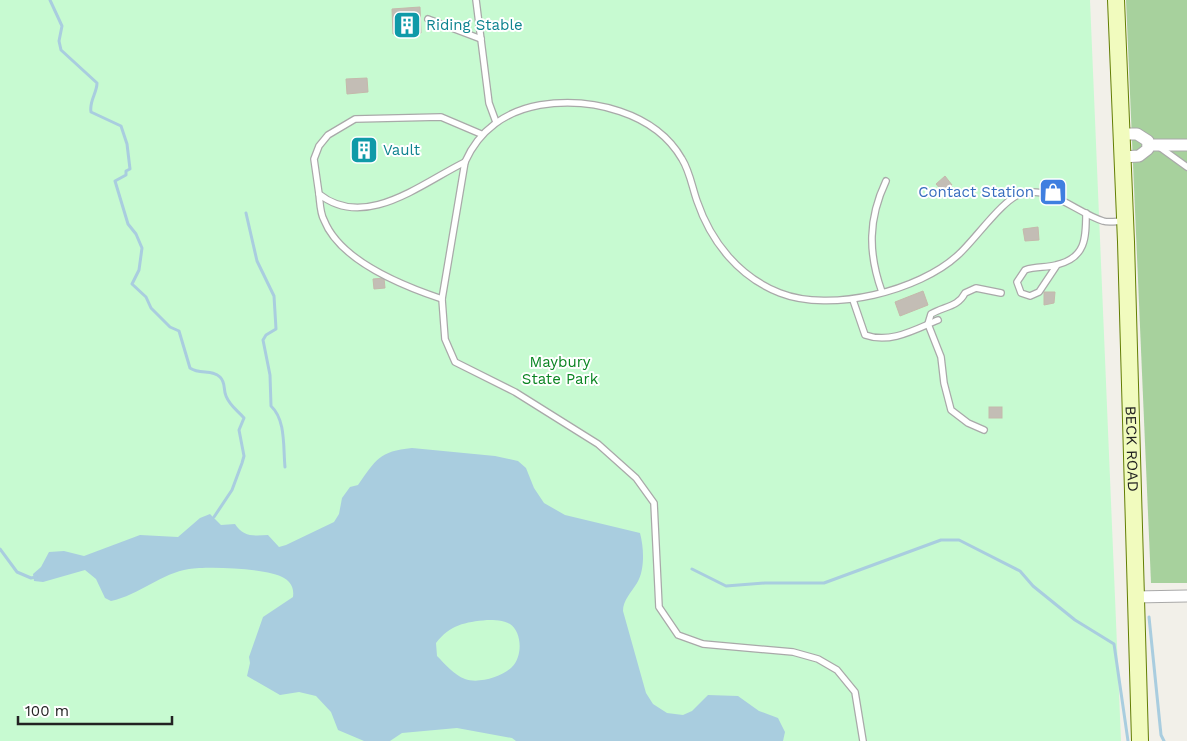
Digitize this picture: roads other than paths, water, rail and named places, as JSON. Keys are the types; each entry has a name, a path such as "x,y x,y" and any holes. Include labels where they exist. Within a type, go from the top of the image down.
{"main road":[{"name":"BECK ROAD","path":"1116,0 1125,222 1140,741"}],"street":[{"path":"1122,134 1138,134 1152,145 1187,145"},
{"path":"1122,157 1138,156 1152,145"},
{"path":"1135,597 1187,596"}],"lane":[{"path":"476,0 489,103 496,122"},
{"path":"428,19 481,39"},
{"path":"863,741 855,692 837,670 818,659 793,652 703,644 678,635 659,607 654,503 636,478 598,444 515,392 455,362 445,339 441,308 465,162 481,134 496,122 534,106 556,104 604,107 638,118 660,132 678,152 690,176 697,200 713,236 726,255 744,272 781,293 801,299 826,302 853,300 926,276 957,256 1007,202 1017,194 1027,192 1044,193 1104,221 1125,222"},
{"path":"442,299 410,287 350,254 332,235 323,219 314,159 319,146 328,135 355,119 441,117 481,134"},
{"path":"1152,145 1187,167"},
{"path":"319,194 332,202 355,208 384,204 465,162"},
{"path":"882,292 872,257 871,232 874,211 886,181"},
{"path":"1057,265 1039,292 1030,296 1021,293 1018,282 1026,270 1057,265 1073,256 1082,248 1086,234 1086,213"},
{"path":"984,430 968,423 951,410 944,383 941,357 928,324 932,314 955,305 961,301 965,293 976,288 1001,293"},
{"path":"853,300 865,335 878,340 891,338 938,320"}],"water":[{"path":"412,448 495,456 518,461 526,468 534,488 544,503 565,515 640,533 643,565 640,578 626,600 623,611 646,693 653,704 667,713 683,715 692,711 708,695 738,696 759,711 778,718 785,732 783,741 516,741 512,738 457,728 402,733 390,741 364,741 338,730 331,712 316,696 299,692 280,695 247,676 250,663 249,657 263,617 293,597 292,586 284,578 252,570 223,568 189,569 169,575 131,594 111,601 105,598 96,579 85,570 43,582 34,581 33,574 41,567 49,552 64,551 84,556 140,535 178,537 200,518 210,514 221,525 235,524 245,533 268,535 279,547 286,545 334,522 339,514 342,498 350,487 358,485 379,458 401,449","holes":["499,620 510,624 514,628 520,644 516,662 508,671 490,679 476,681 457,675 437,656 436,643 452,628 472,622"]}],"waterway":[{"path":"50,0 62,26 59,41 61,50 97,83 91,104 91,112 121,126 127,144 130,169 126,171 126,175 115,181 128,224 136,234 142,248 139,270 132,284 146,297 151,308 170,327 179,331 190,368 213,373 220,377 228,399 244,418 239,430 244,456 242,463 232,490 214,517"},
{"path":"246,213 257,261 274,296 276,329 266,335 263,340 270,375 271,406 276,412 281,426 285,467"},
{"path":"692,569 726,586 765,583 824,583 941,540 959,540 1020,571 1033,586 1075,620 1114,644 1128,741"},
{"path":"0,549 17,572 31,578 36,577"},
{"path":"1149,617 1161,735 1164,741"}],"place":[{"name":"Riding Stable","path":"407,25"},
{"name":"Vault","path":"364,150"},
{"name":"Contact Station","path":"1053,192"}],"park label":[{"name":"Maybury State Park","path":"560,370"}]}
